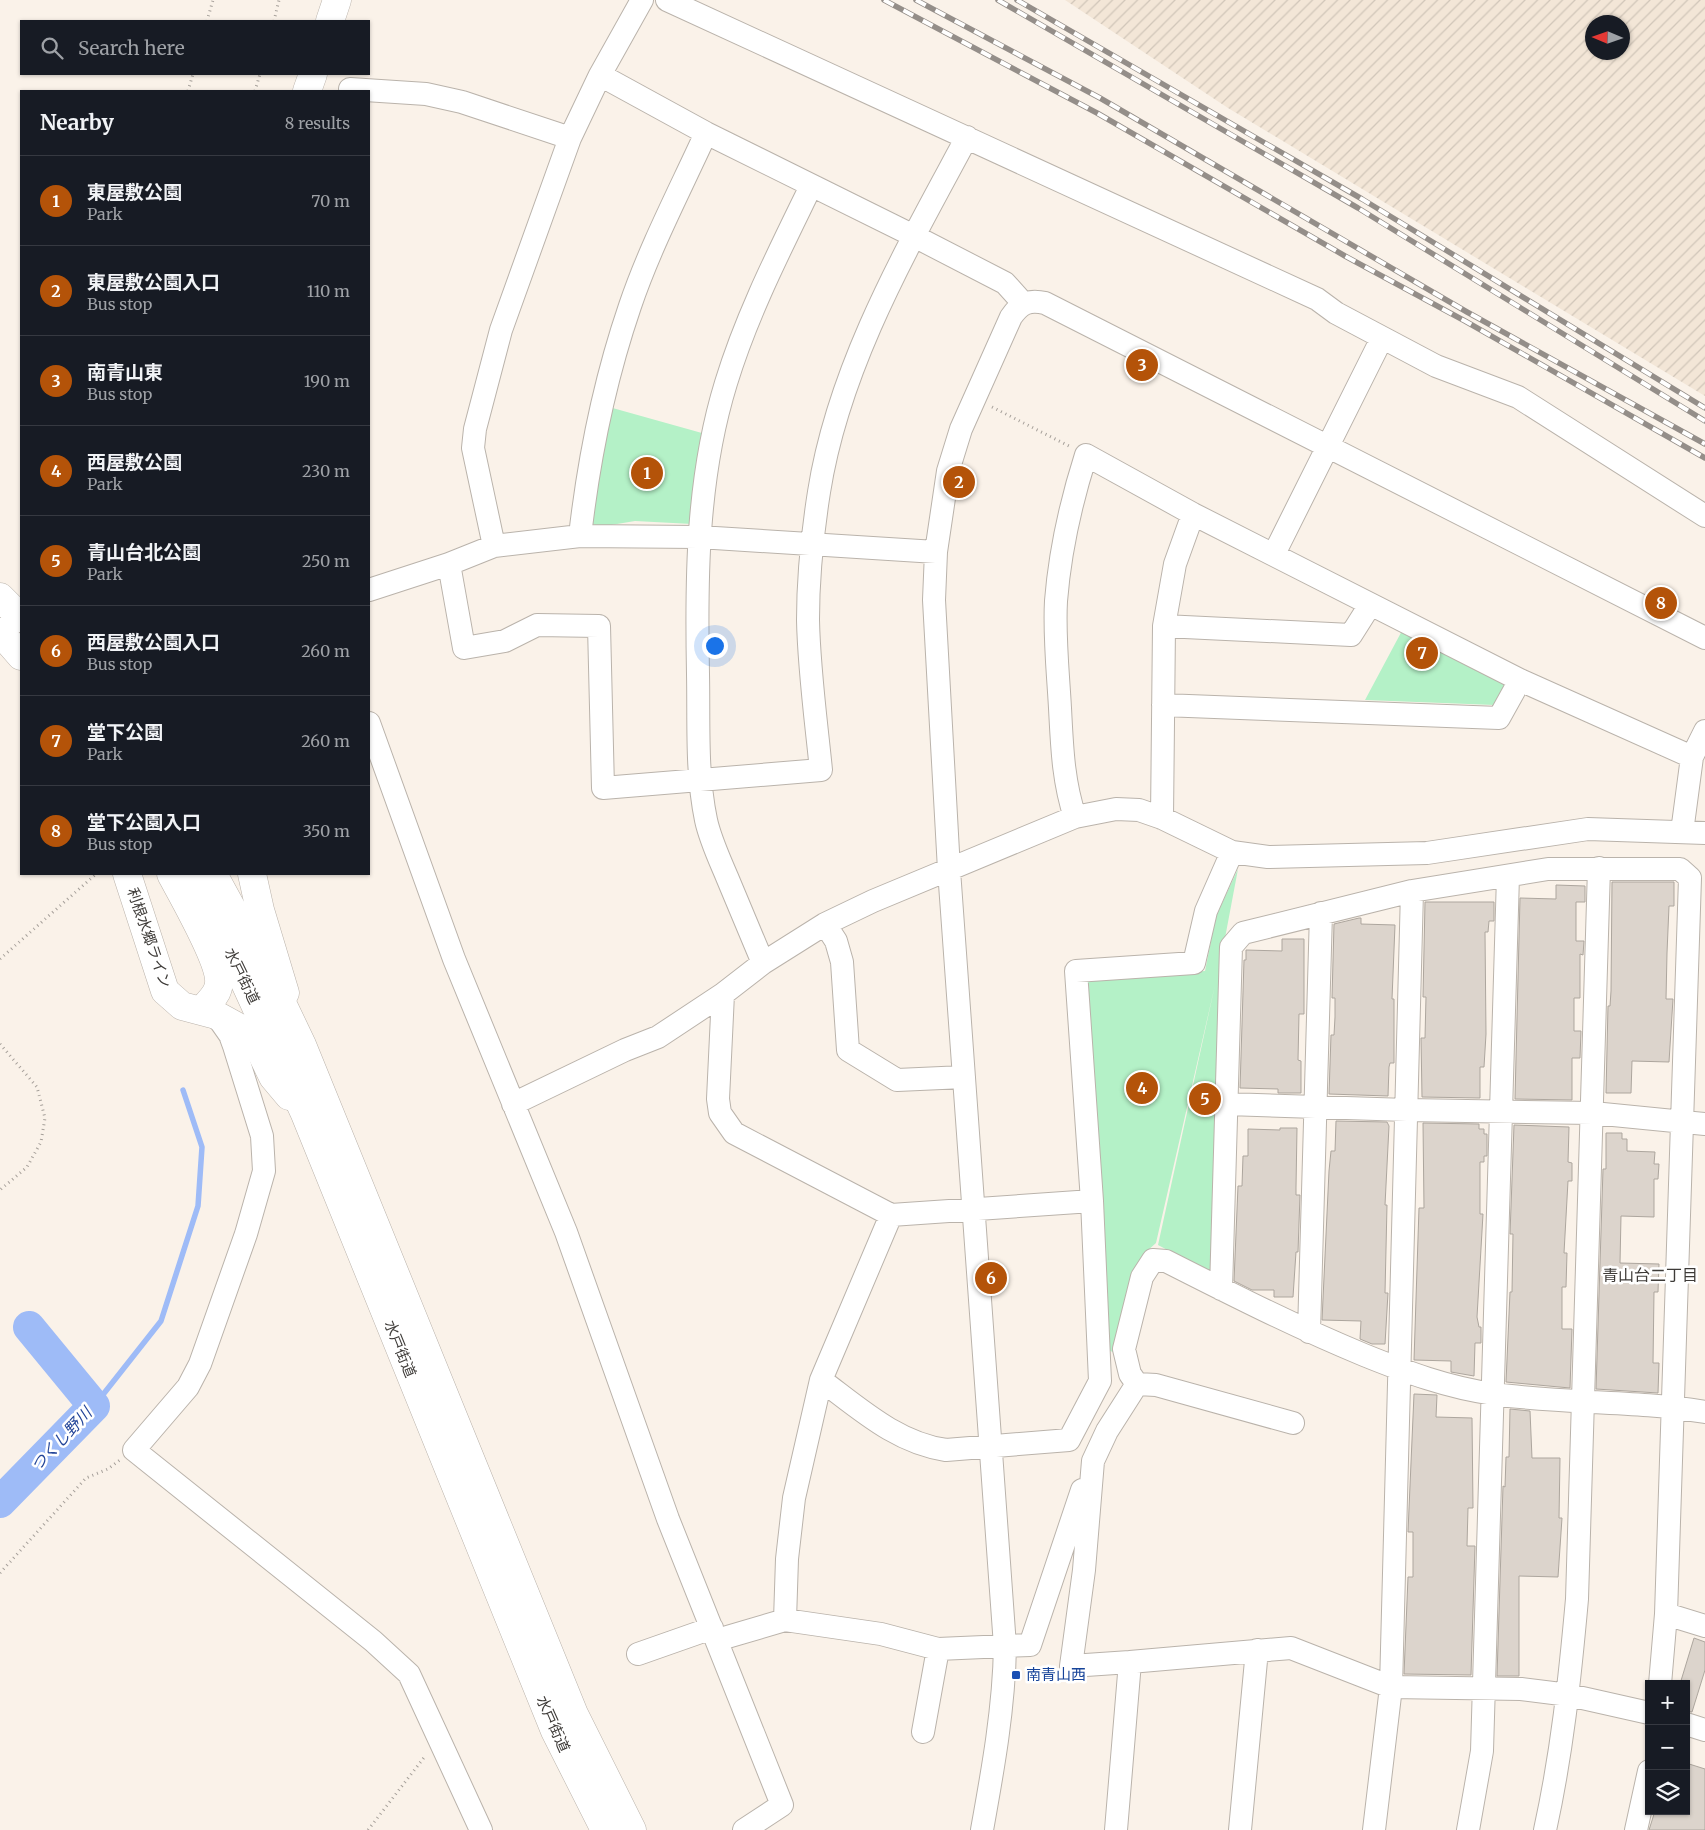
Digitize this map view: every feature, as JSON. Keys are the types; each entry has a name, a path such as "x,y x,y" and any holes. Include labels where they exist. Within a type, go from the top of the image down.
{"main road":[{"path":"330,20 336,0"},
{"path":"307,90 313,75"},
{"path":"0,597 20,617"},
{"path":"0,632 20,655"},
{"name":"利根水郷ライン","path":"127,875 165,991 182,1006 209,1012 247,1032 257,1044 273,1077 305,1114"},
{"path":"172,875 212,955 218,972 219,987 212,1000 209,1012"},
{"name":"水戸街道","path":"186,875 230,950 305,1114 555,1732 605,1830"},
{"name":"水戸街道","path":"214,875 266,972 302,1045 574,1714 632,1830"},
{"path":"252,875 271,946 302,1045"}],"street":[{"path":"494,546 477,475 473,448 475,429 502,330 570,138 600,75 642,0"},
{"path":"667,0 1317,299 1336,313 1436,366 1518,397 1705,516"},
{"path":"600,75 706,133 1005,283 1023,303"},
{"path":"370,91 426,94 453,100 570,138"},
{"path":"580,536 594,439 616,348 650,254 706,133"},
{"path":"449,564 464,648 505,641 536,626 599,626 602,788 821,770 808,618 819,491 830,440 874,318 914,236 967,138"},
{"path":"764,963 714,846 706,821 700,781 696,586 704,487 725,385 764,283 811,186"},
{"path":"982,1830 997,1751 1003,1695 1005,1646 949,870 935,638 936,552 948,471 961,429 1011,318 1023,303 1034,300 1045,303 1705,638"},
{"path":"1274,554 1382,338"},
{"path":"1075,817 1067,792 1064,771 1056,648 1056,601 1067,523 1086,455 1193,514 1520,680 1692,757"},
{"path":"1162,818 1164,626 1175,564 1193,514"},
{"path":"370,590 449,564 494,546 580,536 699,537 936,552"},
{"path":"1164,626 1351,635 1370,605"},
{"path":"1163,705 1499,718 1520,680"},
{"path":"370,726 438,916 566,1232 648,1465 782,1805 744,1830"},
{"path":"1682,832 1692,757 1705,731"},
{"path":"513,1104 625,1050 658,1037 723,994 764,963 825,924 873,901 1075,817 1116,809 1140,810 1162,818 1232,852 1268,857 1324,854 1374,856 1427,853 1588,829 1705,833"},
{"path":"820,1380 890,1431 915,1443 946,1450 1069,1440 1100,1381 1092,1201 1076,972 1194,964 1206,911 1232,852"},
{"path":"1545,1830 1558,1768 1569,1695 1577,1599 1599,868"},
{"path":"1221,1289 1231,947 1243,933 1412,891 1548,869 1680,869 1690,878 1694,1123 1673,1407 1666,1614 1660,1680"},
{"path":"1468,1830 1482,1751 1508,876"},
{"path":"1374,1830 1391,1686 1412,891"},
{"path":"1308,1332 1317,1107 1321,914"},
{"path":"825,924 836,941 842,962 848,1050 897,1080 964,1076"},
{"path":"723,994 718,1098 720,1113 734,1133 891,1215 1092,1201"},
{"path":"209,1012 230,1035 262,1136 264,1171 246,1234 200,1364 188,1387 134,1450 393,1658 409,1674 481,1830"},
{"path":"1227,1104 1407,1110 1592,1113 1694,1123"},
{"path":"785,1620 787,1559 794,1498 820,1380 891,1215"},
{"path":"1137,1384 1130,1374 1124,1348 1142,1278 1153,1260 1166,1261 1308,1332 1399,1369 1435,1381 1492,1394 1673,1407 1705,1412"},
{"path":"638,1654 714,1634 785,1620 881,1634 938,1649 1030,1645 1093,1461 1107,1431 1137,1384"},
{"path":"1137,1384 1156,1385 1293,1423"},
{"path":"1093,1461 1084,1570 1071,1666 1291,1648 1391,1686 1484,1687 1569,1695 1645,1712"},
{"path":"1666,1614 1705,1626"},
{"path":"923,1732 938,1649"},
{"path":"1240,1830 1257,1650"},
{"path":"1116,1830 1130,1662"},
{"path":"1689,1725 1705,1730"},
{"path":"1636,1830 1645,1789"}],"path":[{"path":"207,20 213,0"},
{"path":"274,20 279,0"},
{"path":"188,90 193,75"},
{"path":"256,90 260,75"},
{"path":"974,397 1086,455"},
{"path":"0,959 95,875"},
{"path":"0,1044 37,1087 45,1118 41,1142 27,1167 0,1190"},
{"path":"0,1574 86,1478 108,1469 134,1450"},
{"path":"368,1830 439,1739"}],"shaded area":[{"path":"1065,0 1705,0 1705,396 1228,108"}],"green space":[{"path":"609,407 709,435 692,524 635,521 599,527 591,523"},
{"path":"1404,627 1505,680 1506,687 1494,705 1365,700"},
{"path":"1238,869 1222,954 1217,1268 1209,1272 1158,1245 1215,985 1156,1243 1146,1252 1116,1354 1109,1350 1085,985 1090,978 1205,971 1216,916"}],"building":[{"path":"1612,882 1674,882 1674,906 1669,906 1667,953 1666,999 1673,999 1669,1062 1632,1061 1631,1093 1606,1093 1608,1006 1610,1006 1611,991"},
{"path":"1556,885 1585,886 1585,902 1576,902 1576,941 1584,941 1583,955 1580,954 1580,998 1574,998 1574,1031 1581,1031 1580,1058 1572,1058 1572,1100 1515,1099 1520,898 1556,899"},
{"path":"1425,902 1494,902 1494,921 1489,921 1488,932 1485,932 1486,1034 1484,1067 1480,1067 1480,1098 1422,1097 1421,1038 1425,1038 1426,997 1423,997"},
{"path":"1361,918 1361,924 1395,925 1392,999 1394,999 1394,1063 1390,1063 1389,1067 1388,1096 1329,1094 1331,1035 1334,1035 1335,1017 1335,998 1332,998 1334,924"},
{"path":"1282,939 1304,939 1304,1014 1299,1014 1298,1060 1301,1061 1301,1093 1278,1093 1278,1089 1240,1088 1244,960 1246,960 1246,950 1282,951"},
{"path":"1336,1121 1387,1122 1389,1126 1385,1205 1387,1205 1385,1293 1388,1293 1385,1344 1372,1344 1360,1339 1361,1321 1322,1320 1329,1171 1331,1151 1335,1151"},
{"path":"1423,1123 1479,1124 1479,1129 1484,1129 1484,1134 1487,1134 1487,1156 1484,1156 1484,1162 1480,1162 1480,1214 1483,1214 1477,1317 1479,1327 1481,1327 1481,1343 1475,1343 1474,1376 1451,1372 1451,1361 1414,1360 1419,1208 1424,1208"},
{"path":"1514,1125 1569,1127 1568,1162 1572,1163 1572,1181 1568,1181 1564,1253 1567,1253 1566,1287 1562,1287 1562,1329 1572,1329 1570,1388 1506,1382 1510,1292 1512,1292 1513,1234 1510,1234"},
{"path":"1280,1128 1297,1128 1296,1195 1300,1195 1298,1252 1296,1252 1293,1297 1274,1297 1274,1290 1252,1290 1234,1281 1238,1186 1242,1186 1243,1156 1248,1156 1248,1129 1280,1130"},
{"path":"1606,1133 1622,1133 1622,1139 1627,1139 1627,1151 1655,1152 1654,1164 1659,1164 1658,1179 1654,1179 1654,1217 1621,1216 1620,1263 1659,1264 1658,1292 1654,1292 1653,1363 1659,1363 1658,1393 1596,1389 1603,1169 1606,1169"},
{"path":"1414,1394 1437,1395 1436,1417 1472,1418 1473,1508 1468,1508 1467,1546 1475,1546 1471,1675 1404,1674 1408,1577 1413,1577 1413,1532 1408,1532"},
{"path":"1510,1409 1530,1411 1532,1458 1560,1458 1559,1518 1562,1518 1558,1577 1519,1576 1519,1676 1497,1676 1503,1486 1505,1487 1506,1457 1509,1457"},
{"path":"1694,1638 1705,1642 1705,1670 1692,1712 1690,1712 1690,1680 1681,1680"},
{"path":"1690,1764 1705,1769 1705,1830 1649,1830 1654,1815 1690,1815"}],"waterway":[{"path":"94,1406 161,1321 198,1206 202,1147 183,1090"},
{"name":"つくし野川","path":"0,1502 94,1406 29,1327"}],"railway":[{"path":"884,0 1097,113 1345,256 1465,321 1705,458"},
{"path":"916,0 1100,98 1467,312 1705,444"},
{"path":"998,0 1358,208 1705,421"},
{"path":"1017,0 1362,199 1705,408"}],"place":[{"name":"南青山東","path":"1142,365"},
{"name":"東屋敷公園","path":"647,473"},
{"name":"東屋敷公園入口","path":"959,482"},
{"name":"堂下公園入口","path":"1661,603"},
{"name":"堂下公園","path":"1422,653"},
{"name":"西屋敷公園","path":"1142,1088"},
{"name":"青山台北公園","path":"1205,1099"},
{"name":"西屋敷公園入口","path":"991,1278"},
{"name":"南青山西","path":"1016,1675"}],"district":[{"name":"青山台二丁目","path":"1650,1275"}]}
